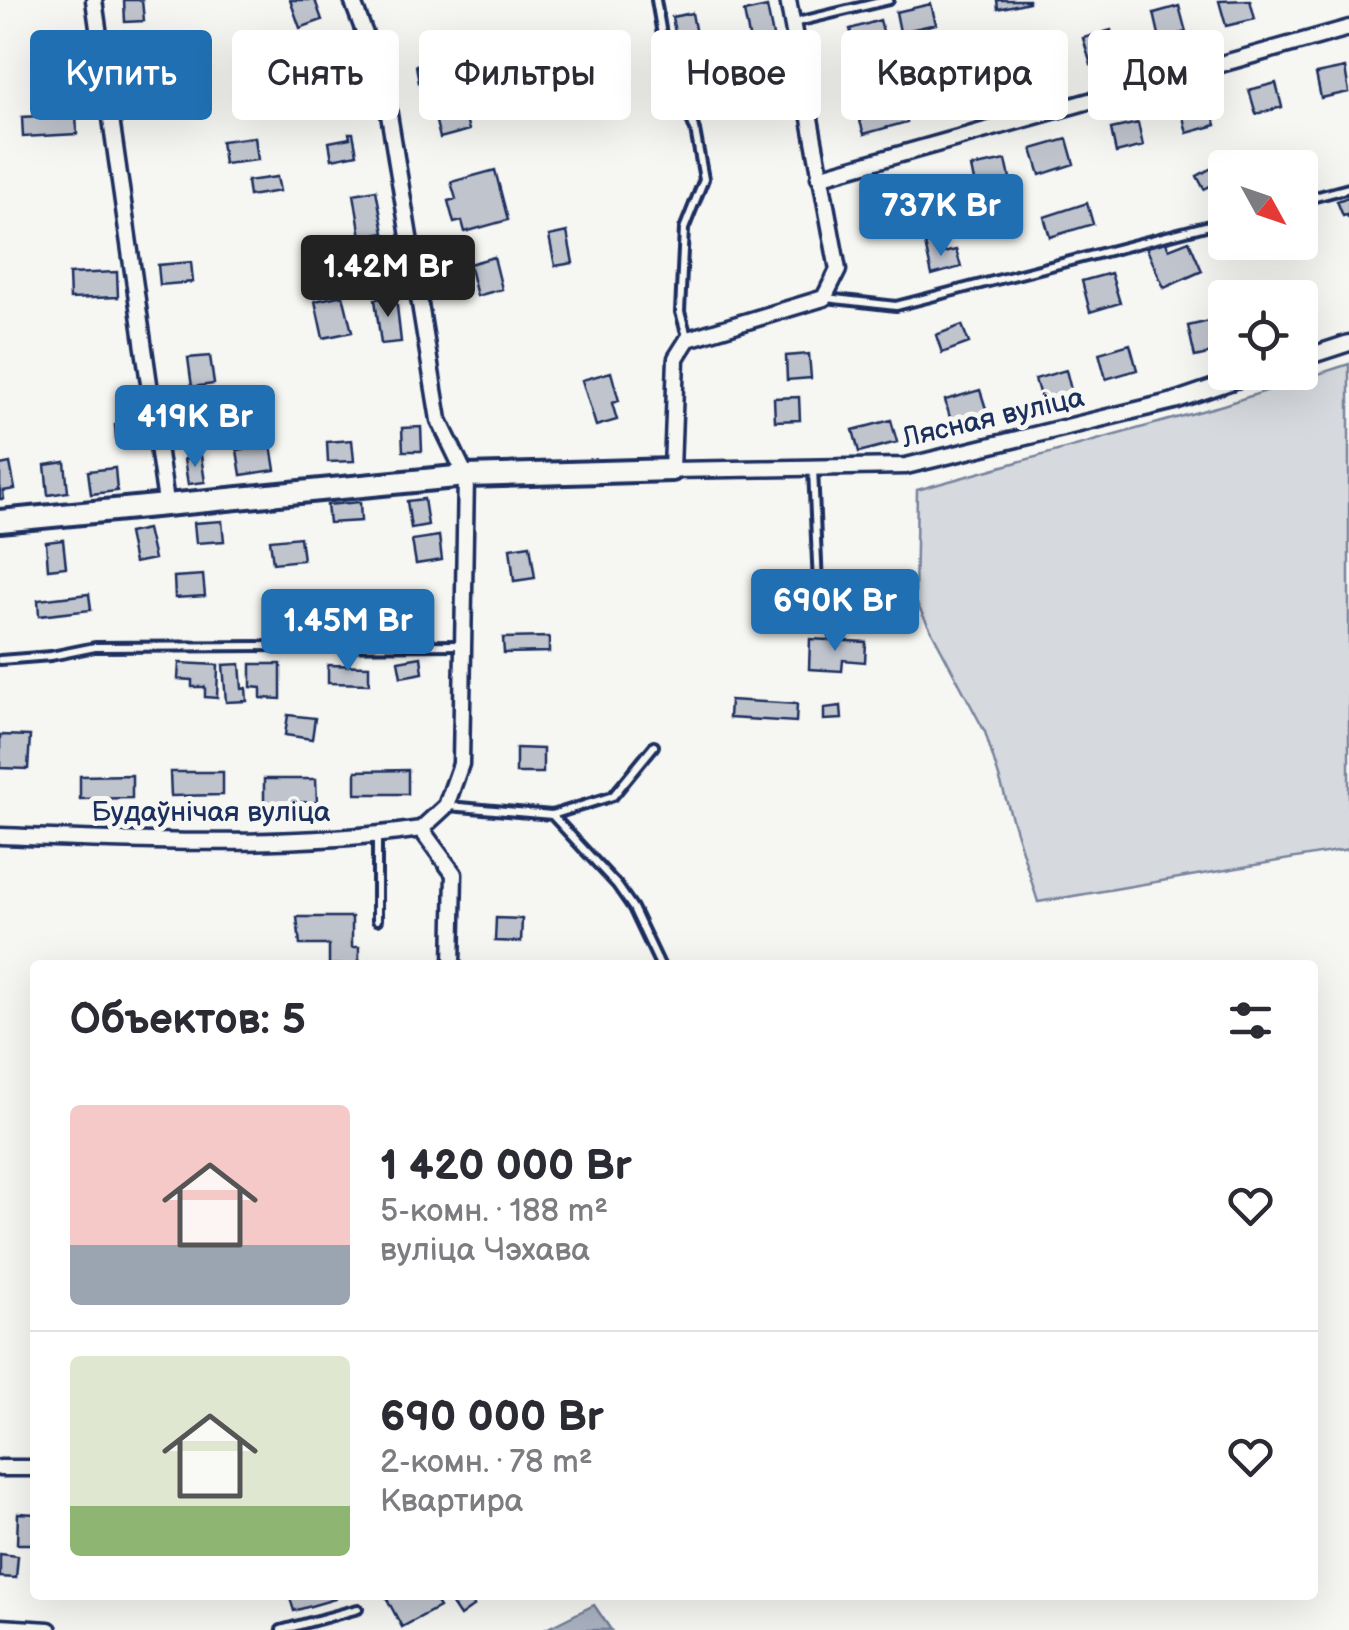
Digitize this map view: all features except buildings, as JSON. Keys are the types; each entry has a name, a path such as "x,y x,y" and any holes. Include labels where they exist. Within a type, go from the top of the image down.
{"street":[{"path":"94,0 166,502"},
{"path":"352,0 384,84 440,420 466,476 461,764 446,806 422,829 454,874 452,960"},
{"path":"0,521 466,476 672,470 676,358 688,339 824,298 838,270 788,0"},
{"path":"819,177 1349,28"},
{"path":"1318,353 1349,343"},
{"name":"Лясная вуліца","path":"672,470 906,466 1208,389"},
{"name":"Будаўнічая вуліца","path":"0,836 196,841 377,835 422,829"},
{"path":"0,1468 30,1468"},
{"path":"0,1627 49,1630"}],"lane":[{"path":"656,0 664,52 695,130 704,179 684,230 680,312 688,339"},
{"path":"792,24 889,0"},
{"path":"1318,196 1349,188"},
{"path":"824,298 896,306 1208,225"},
{"path":"812,468 818,586"},
{"path":"0,660 51,656 94,646 464,644"},
{"path":"446,806 552,815 613,796 654,746"},
{"path":"552,815 618,885 658,960"},
{"path":"377,835 377,920"},
{"path":"281,1630 358,1610"}],"shaded area":[{"path":"1349,364 1349,849 1038,902 985,732 915,600 917,490 1269,390 1318,390 1318,374"},
{"path":"594,1605 611,1630 544,1630"}]}
